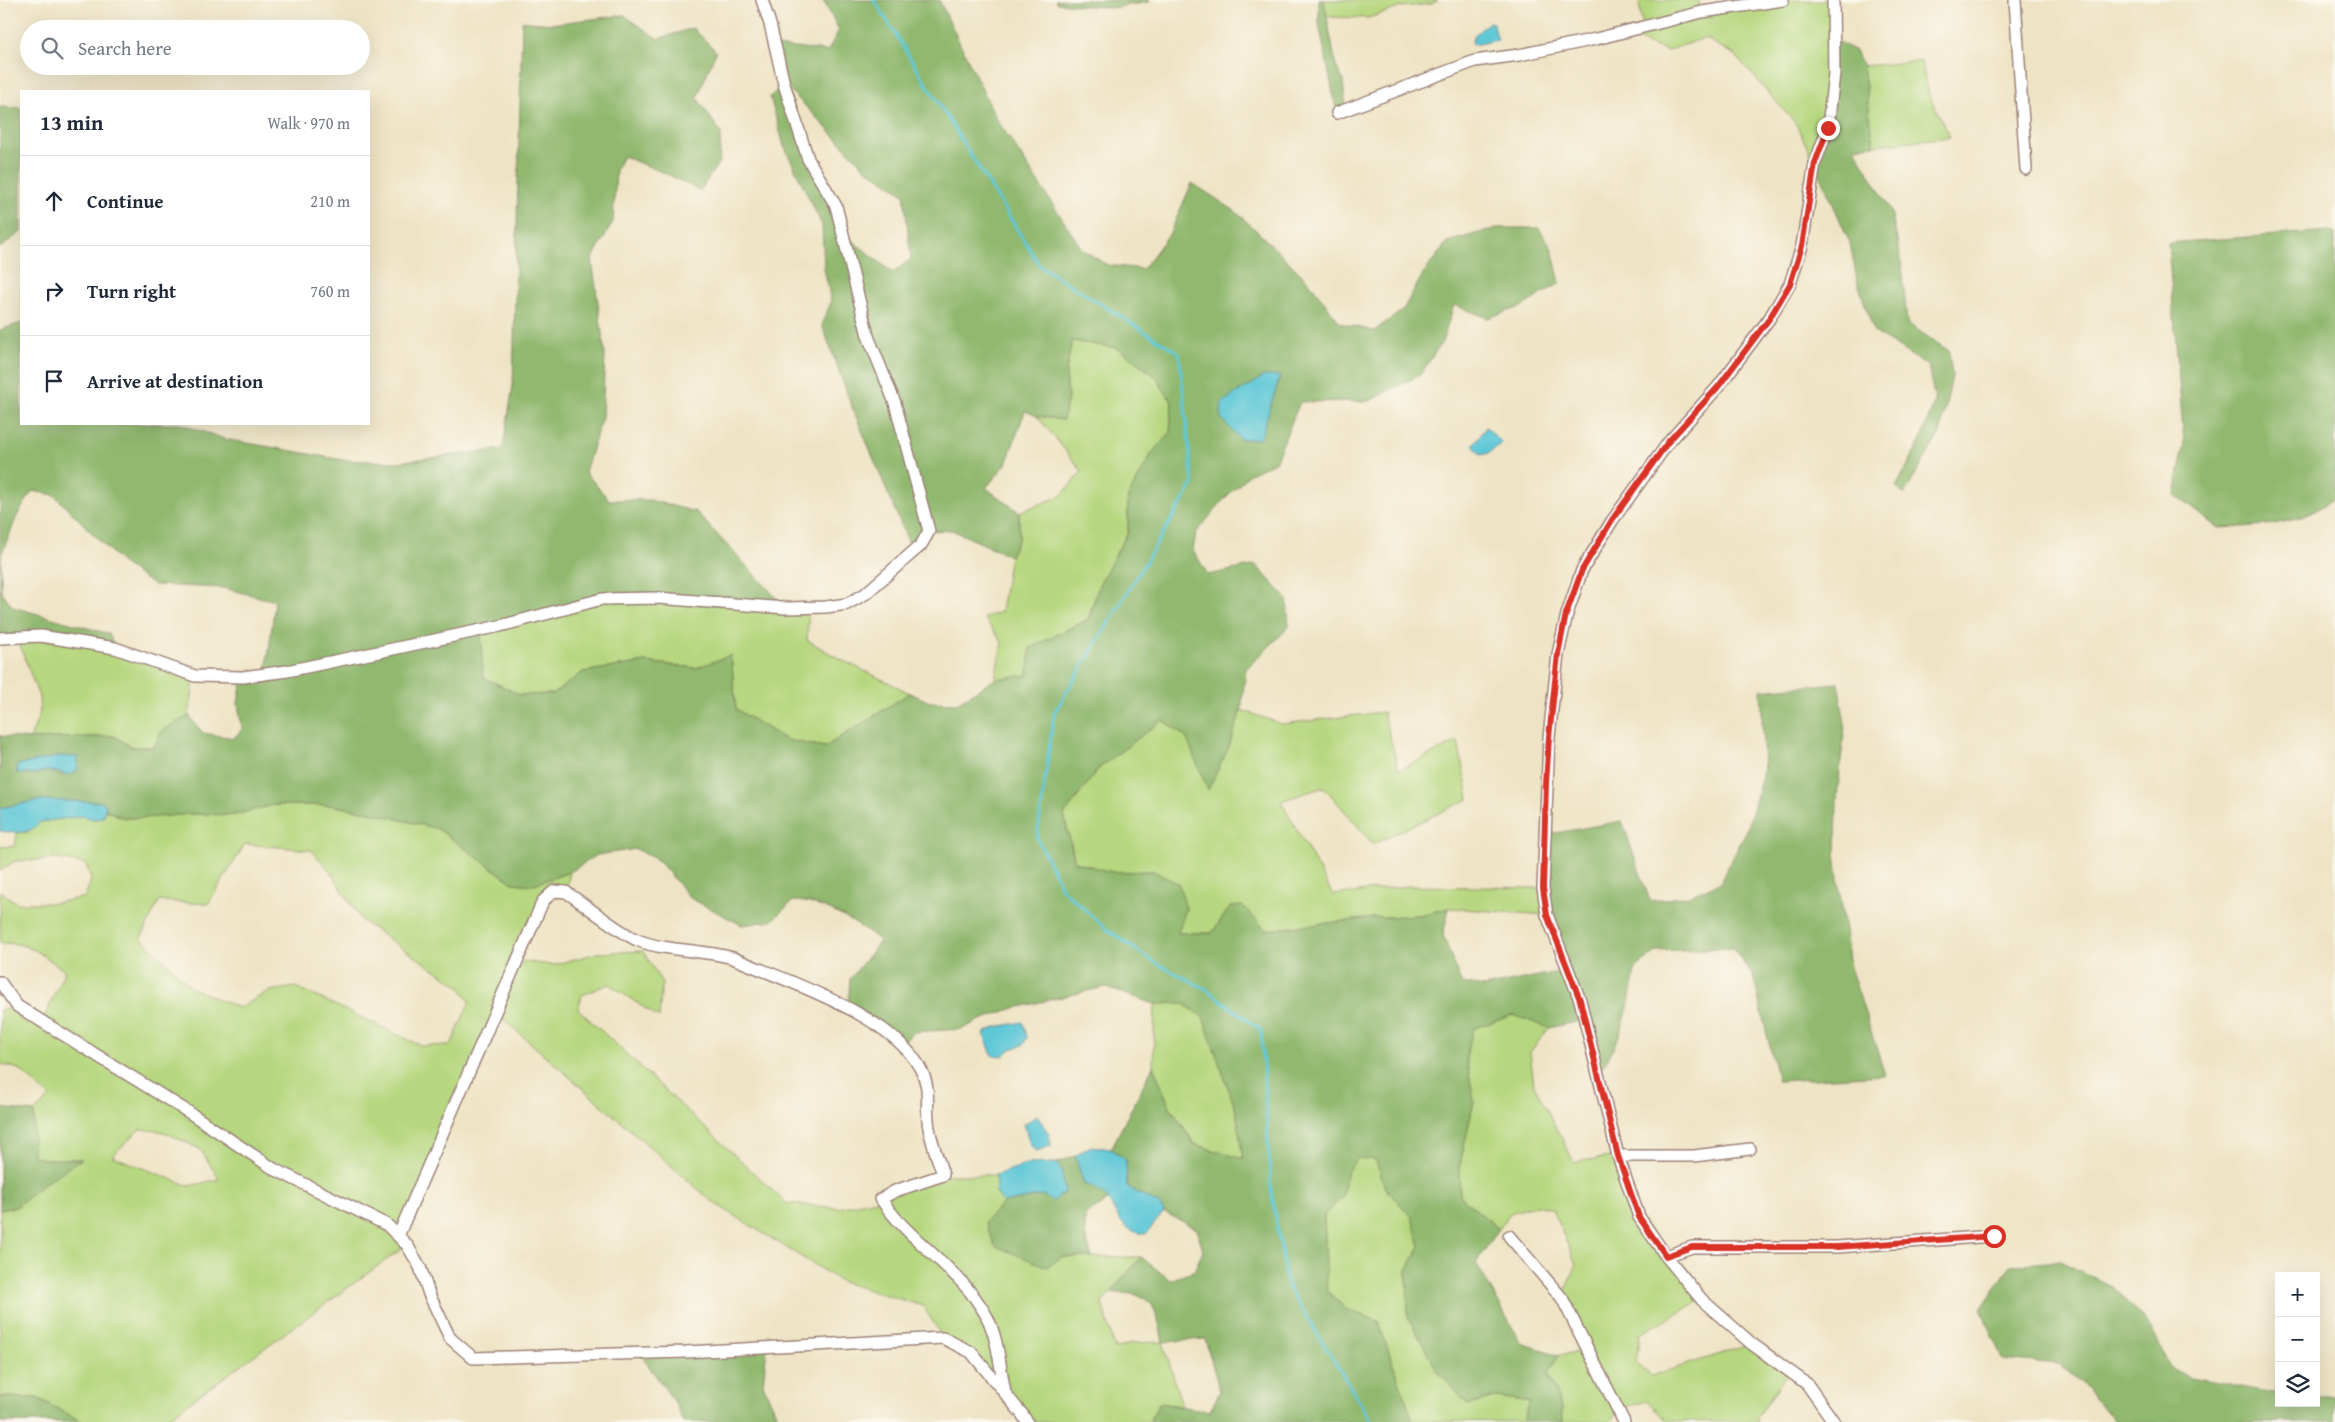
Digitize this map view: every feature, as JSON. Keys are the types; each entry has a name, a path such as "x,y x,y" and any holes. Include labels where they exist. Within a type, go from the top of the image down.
{"street":[{"path":"0,638 41,636 115,648 195,676 243,677 287,671 500,626 602,599 658,598 801,608 847,604 865,594 921,545 929,531 895,403 868,336 836,206 808,159 784,84 770,24 762,0"},
{"path":"1337,113 1476,61 1519,55 1596,39 1702,12 1783,0"},
{"path":"1833,0 1834,73 1828,128 1815,163 1802,246 1790,284 1769,319 1718,387 1668,442 1612,520 1582,570 1566,614 1558,654 1549,737 1543,888 1547,915 1580,1000 1618,1156 1639,1217 1666,1256 1702,1300 1752,1344 1807,1384 1834,1422"},
{"path":"2015,0 2026,169"},
{"path":"398,1236 543,900 554,891 566,892 636,939 670,949 715,953 733,958 848,1008 879,1028 900,1045 920,1067 928,1090 928,1121 943,1175 895,1191 881,1199 892,1217 964,1282 987,1316 996,1346 1006,1394"},
{"path":"0,982 17,1006 190,1113 274,1169 387,1225 407,1245 420,1267 441,1323 450,1338 472,1358 686,1352 943,1338 971,1352 1006,1394 1026,1422"},
{"path":"1618,1156 1694,1156 1750,1149"},
{"path":"1509,1236 1562,1298 1624,1422"},
{"path":"1666,1256 1692,1247 1837,1247 1994,1236"}],"green space":[{"path":"823,0 939,0 996,118 1082,249 1107,265 1143,269 1170,233 1192,183 1235,211 1260,234 1309,282 1340,323 1374,331 1403,310 1423,274 1447,242 1497,228 1539,228 1552,249 1560,283 1521,307 1488,318 1454,305 1442,342 1420,375 1369,401 1300,402 1275,462 1250,474 1224,499 1196,533 1193,550 1208,575 1256,565 1287,599 1289,627 1246,669 1241,710 1229,747 1208,790 1186,737 1162,720 1099,768 1064,815 1075,862 1112,872 1153,871 1179,884 1186,909 1178,933 1212,933 1230,907 1243,906 1266,930 1373,918 1419,915 1449,908 1443,935 1461,983 1484,987 1568,970 1547,915 1545,835 1622,821 1650,901 1689,896 1720,883 1748,828 1764,768 1761,690 1838,683 1845,724 1837,797 1836,863 1850,967 1885,1075 1778,1081 1753,976 1733,948 1657,951 1635,969 1630,997 1619,1036 1598,1073 1585,1020 1549,1028 1513,1015 1473,1029 1466,1058 1474,1101 1459,1169 1460,1196 1499,1229 1476,1263 1521,1343 1559,1355 1548,1374 1562,1408 1563,1422 1522,1422 1530,1402 1497,1397 1468,1405 1437,1370 1408,1317 1407,1270 1420,1246 1412,1217 1385,1188 1376,1160 1358,1158 1348,1170 1342,1198 1324,1215 1327,1291 1346,1309 1378,1321 1413,1421 1415,1422 1149,1422 1159,1403 1210,1411 1220,1391 1205,1339 1163,1342 1158,1318 1150,1303 1136,1295 1111,1293 1141,1257 1170,1280 1194,1271 1203,1251 1197,1229 1164,1212 1159,1204 1127,1187 1126,1160 1111,1149 1153,1066 1170,1107 1194,1144 1243,1159 1236,1110 1203,1017 1182,1003 1155,1004 1104,987 1011,1009 978,1021 963,1029 914,1032 900,1045 848,1008 850,979 880,941 871,934 839,914 816,905 793,901 771,921 742,925 690,898 659,861 636,849 597,855 570,872 531,885 513,883 438,829 374,813 330,805 273,805 235,815 192,814 145,818 124,818 106,810 106,805 102,802 40,800 0,808 0,736 30,739 114,736 132,747 154,747 162,730 189,716 203,733 234,738 242,729 238,703 243,677 266,674 275,601 224,588 154,585 124,565 54,495 32,491 17,516 1,555 1,591 13,607 109,634 115,648 41,636 0,638 0,330 20,323 20,425 184,425 225,439 343,460 396,462 503,449 513,385 522,21 551,24 624,15 658,39 693,28 716,51 697,98 721,133 719,162 700,191 671,176 623,156 616,170 613,222 592,259 605,355 602,417 585,472 609,500 650,500 696,512 786,608 602,599 481,630 483,677 520,695 553,694 583,672 645,662 696,668 731,655 736,709 786,740 825,747 910,693 930,702 957,703 995,679 1028,675 1030,648 1089,619 1099,585 1128,532 1128,497 1152,453 1170,433 1172,402 1155,376 1118,348 1072,341 1066,371 1068,399 1063,420 1037,416 1025,411 1006,464 986,488 1019,512 1019,538 1010,556 952,530 929,531 913,553 852,407 822,325 831,302 824,268 822,225 784,146 770,97 784,83 775,46 828,51 839,30","holes":["785,85 864,167 904,194 911,259 893,273 843,233","61,756 61,775 48,771 17,772 17,765"]},
{"path":"1055,0 1150,0 1149,2 1111,8 1057,3"},
{"path":"1319,0 1324,0 1336,66 1343,80 1346,110 1337,113 1319,24"},
{"path":"1324,0 1438,0 1432,4 1402,7 1368,18 1325,17"},
{"path":"1639,0 1698,0 1702,11 1783,0 1833,0 1834,73 1815,163 1796,124 1735,55 1705,38 1667,51 1619,33 1642,27"},
{"path":"1834,39 1855,51 1863,66 1874,145 1854,147 1891,211 1902,265 1907,323 1949,351 1952,376 1940,433 1904,495 1896,487 1918,446 1935,401 1928,366 1874,332 1857,280 1850,243 1815,163 1828,128"},
{"path":"1921,61 1929,95 1950,137 1874,145 1863,66"},
{"path":"0,107 20,108 20,233 0,248"},
{"path":"2329,231 2335,234 2335,496 2323,506 2296,519 2265,525 2219,528 2175,495 2184,444 2168,243"},
{"path":"1072,341 1118,348 1155,376 1172,402 1170,433 1152,453 1128,497 1128,532 1099,585 1088,619 1030,648 1028,675 995,679 1002,642 984,618 1001,612 1010,556 1019,538 1019,512 1061,496 1082,471 1037,416 1062,420 1068,399 1066,371"},
{"path":"602,599 809,608 807,640 838,658 910,693 825,747 786,740 736,709 731,656 696,668 645,662 583,672 553,694 520,695 483,677 481,630"},
{"path":"17,637 115,648 195,676 189,716 162,730 154,747 132,747 114,736 30,739 40,713 39,697"},
{"path":"1241,710 1282,724 1383,712 1399,770 1458,741 1469,799 1373,844 1324,787 1281,801 1333,895 1408,886 1543,888 1547,915 1449,908 1419,915 1373,918 1266,930 1230,907 1212,933 1177,933 1186,909 1153,871 1112,872 1075,862 1064,815 1099,768 1162,720 1186,737 1229,747"},
{"path":"273,805 330,805 374,813 438,829 513,883 531,885 570,872 566,892 554,891 517,961 553,965 597,953 643,951 662,983 659,1018 609,984 582,995 578,1009 786,1203 838,1208 881,1199 943,1175 996,1175 996,1191 1003,1203 985,1222 1062,1257 1141,1257 1102,1303 1115,1349 1131,1343 1163,1342 1182,1406 1159,1403 1149,1422 1027,1422 971,1352 943,1338 923,1306 842,1282 714,1203 495,1012 398,1236 407,1245 162,1422 83,1422 37,1398 0,1397 0,1210 16,1207 46,1182 81,1159 44,1159 33,1156 34,1112 50,1097 19,1069 0,1064 0,1010 17,1006 42,1022 65,971 34,950 18,944 0,944 0,891 17,903 56,903 85,897 91,880 86,864 58,859 15,861 0,871 0,847 15,846 17,833 28,832 40,822 82,816 96,819 103,817 106,810 124,818 192,814 235,815","holes":["245,844 311,850 330,871 362,921 459,986 470,1001 451,1045 422,1046 296,987 269,991 239,1008 192,988 141,938 159,901 208,904","140,1129 164,1132 200,1149 219,1179 189,1186 112,1156"]},
{"path":"1182,1003 1203,1017 1236,1110 1243,1160 1195,1144 1170,1107 1153,1066 1155,1004"},
{"path":"1513,1014 1549,1028 1530,1052 1534,1085 1574,1162 1618,1156 1639,1217 1702,1300 1640,1334 1636,1362 1651,1376 1752,1344 1789,1370 1757,1418 1758,1422 1669,1422 1647,1401 1618,1409 1611,1422 1563,1422 1562,1408 1548,1373 1559,1355 1589,1350 1562,1298 1576,1264 1552,1209 1537,1205 1510,1213 1499,1229 1460,1196 1459,1169 1474,1101 1466,1058 1472,1029"},
{"path":"0,1108 34,1112 33,1156 44,1159 82,1159 46,1182 16,1207 0,1210"},
{"path":"1075,1156 1084,1184 1097,1187 1109,1200 1085,1215 1085,1235 1092,1257 1062,1257 1047,1267 995,1246 985,1222 1003,1203 1043,1195 1053,1202 1062,1172 1057,1163"},
{"path":"1358,1157 1376,1160 1385,1188 1412,1217 1420,1246 1407,1270 1408,1316 1437,1370 1468,1405 1497,1397 1531,1402 1522,1422 1413,1421 1378,1321 1346,1309 1327,1291 1324,1214 1342,1198 1348,1170"},
{"path":"2060,1261 2113,1287 2149,1326 2171,1368 2190,1378 2275,1393 2275,1407 2320,1407 2320,1396 2335,1396 2335,1422 2114,1422 2085,1386 2059,1364 2002,1359 1981,1309 2011,1265"},
{"path":"767,1348 763,1384 780,1422 683,1422 674,1401 640,1354"},
{"path":"0,1397 37,1398 83,1422 0,1422"}],"water":[{"path":"1489,22 1493,23 1498,40 1473,45 1474,36"},
{"path":"1264,376 1280,376 1260,439 1240,439 1221,418 1222,403"},
{"path":"1486,427 1502,443 1489,453 1481,455 1473,445"},
{"path":"61,756 78,757 78,769 71,775 48,771 31,774 17,773 17,765"},
{"path":"40,800 102,802 106,805 103,817 95,819 82,816 40,822 32,829 22,832 0,831 0,808"},
{"path":"1023,1022 1027,1037 1023,1045 1011,1049 1003,1056 992,1055 984,1033 996,1027"},
{"path":"1037,1116 1049,1134 1051,1146 1036,1151 1030,1144 1024,1124"},
{"path":"1091,1146 1111,1149 1126,1160 1127,1187 1159,1204 1164,1212 1146,1234 1125,1226 1104,1195 1096,1188 1084,1184 1075,1156"},
{"path":"1057,1163 1062,1172 1065,1192 1052,1202 1043,1195 1003,1203 996,1192 996,1175 1027,1164"}],"waterway":[{"path":"874,0 1040,266 1179,353 1193,484 1054,713 1037,838 1063,890 1105,928 1152,961 1206,989 1261,1030 1271,1190 1287,1285 1372,1422"}],"route":[{"path":"1828,128 1815,163 1802,246 1790,284 1769,319 1718,387 1668,442 1612,520 1582,570 1566,614 1558,654 1546,784 1543,888 1547,915 1580,1000 1618,1156 1639,1217 1666,1256 1692,1247 1837,1247 1994,1236"}]}
